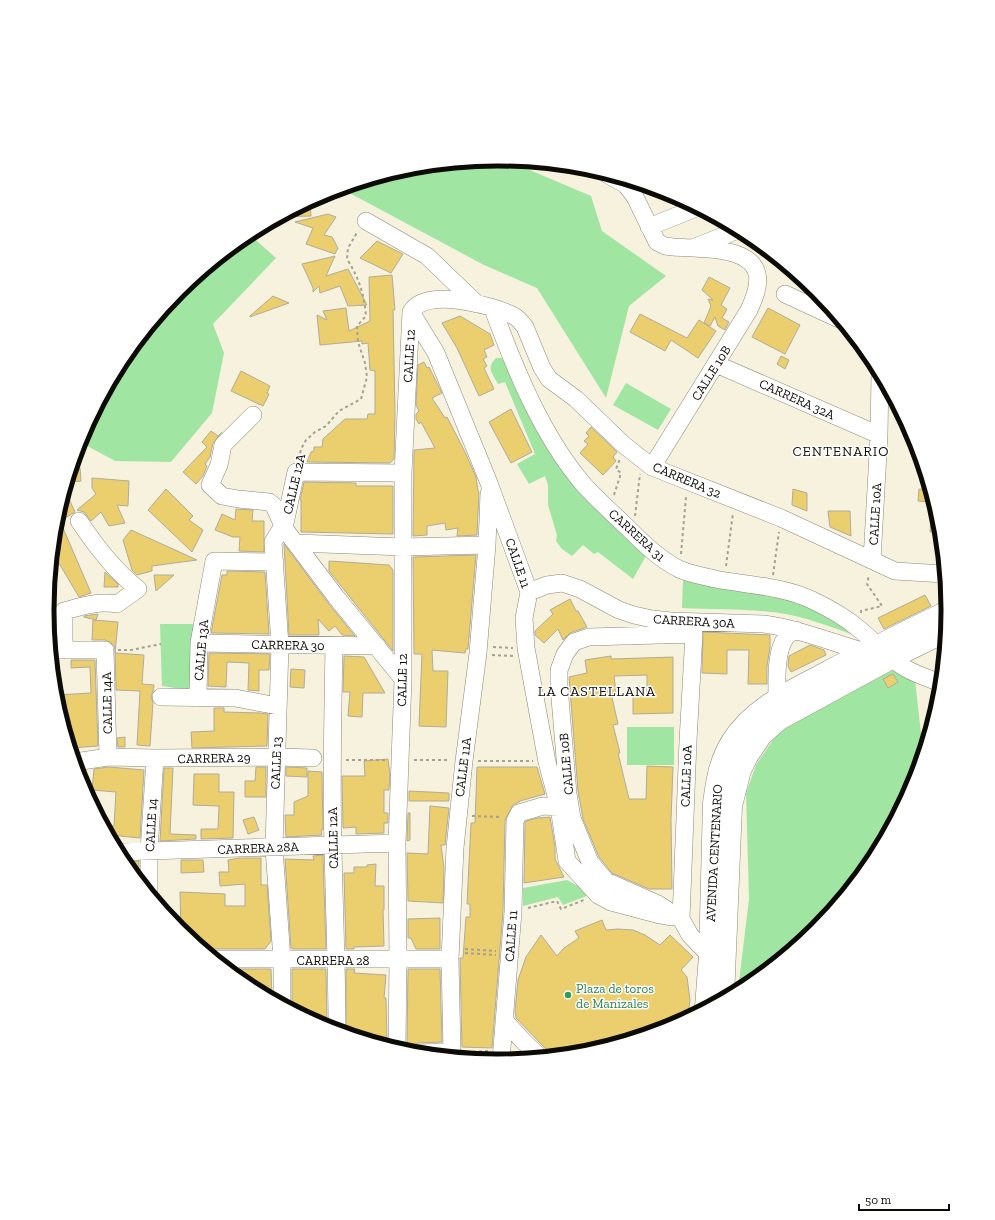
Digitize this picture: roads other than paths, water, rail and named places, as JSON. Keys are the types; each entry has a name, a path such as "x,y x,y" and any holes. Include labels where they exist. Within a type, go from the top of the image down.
{"main road":[{"name":"AVENIDA CENTENARIO","path":"708,1000 717,961 731,806 740,770 747,756 761,735 780,719 878,652 941,615"},
{"name":"AVENIDA CENTENARIO","path":"722,992 717,961 714,803 717,780 724,756 732,741 747,723 777,699 878,652 940,633"}],"street":[{"path":"631,188 657,242 665,246 691,249 731,233"},
{"path":"649,227 690,210"},
{"path":"366,221 427,256 485,307"},
{"name":"CALLE 10B","path":"647,463 716,364 749,310 758,284 758,274 754,266 745,257 733,253 691,249"},
{"path":"785,294 827,313"},
{"path":"411,312 422,303 432,300 445,299 485,307"},
{"name":"CARRERA 32","path":"485,307 514,316 521,321 525,327 542,368 549,379 576,399 624,445 647,463 688,482 781,518 895,571 939,574"},
{"name":"CARRERA 31","path":"485,307 507,347 519,375 543,422 576,474 609,511 652,550 666,561 680,569 699,576 771,588 810,599 832,610 860,630 878,652"},
{"name":"CALLE 12","path":"396,1041 398,843 403,679 403,473 411,312"},
{"name":"CALLE 11","path":"411,312 436,353 489,483 529,592 524,618 527,652 546,762 560,806 567,861 602,888"},
{"path":"409,347 418,345 426,347 436,353"},
{"name":"CARRERA 32A","path":"716,364 879,435"},
{"name":"CALLE 10A","path":"872,560 879,435 880,385"},
{"path":"253,415 223,445 219,465 210,485 222,496 269,502 274,506 284,528"},
{"name":"CALLE 12A","path":"403,473 296,472 284,528 336,597 403,679"},
{"name":"CALLE 11A","path":"452,1051 450,953 458,814 478,649 487,545 489,483"},
{"path":"58,650 64,611 88,604 117,604 138,589 126,579 94,543 79,521"},
{"name":"CALLE 13","path":"282,997 282,959 274,848 280,645 273,542 281,529 284,528"},
{"path":"296,542 403,547 487,545"},
{"name":"CALLE 13A","path":"198,697 199,644 214,561 275,562"},
{"name":"CARRERA 30A","path":"529,592 547,585 562,583 580,589 619,610 634,616 671,621 764,624 796,630 878,652"},
{"path":"777,699 779,657 783,643 787,636 796,630"},
{"name":"CALLE 10A","path":"574,642 589,637 694,634 681,918"},
{"name":"CALLE 10B","path":"574,642 565,654 559,670 568,794 572,818 602,888"},
{"name":"CARRERA 30","path":"199,644 377,646"},
{"name":"CALLE 12A","path":"334,646 332,760 337,960 337,1023"},
{"name":"CALLE 14A","path":"58,650 105,650 108,757"},
{"path":"878,652 903,667 935,681"},
{"path":"161,697 235,698 278,706"},
{"name":"CARRERA 29","path":"81,761 108,757 313,758"},
{"name":"CALLE 14","path":"150,885 149,851 155,758"},
{"name":"CALLE 11","path":"502,1054 513,912 516,821 518,815 543,806 560,806"},
{"name":"CARRERA 28A","path":"126,852 398,843"},
{"path":"602,888 611,902 660,915 681,918 690,935 717,961"},
{"name":"CARRERA 28","path":"224,959 398,960 450,953"},
{"path":"504,1020 535,1052"}],"place":[{"name":"Plaza de toros de Manizales","path":"568,995"}],"district":[{"name":"CENTENARIO","path":"841,451"},
{"name":"LA CASTELLANA","path":"597,691"}]}
